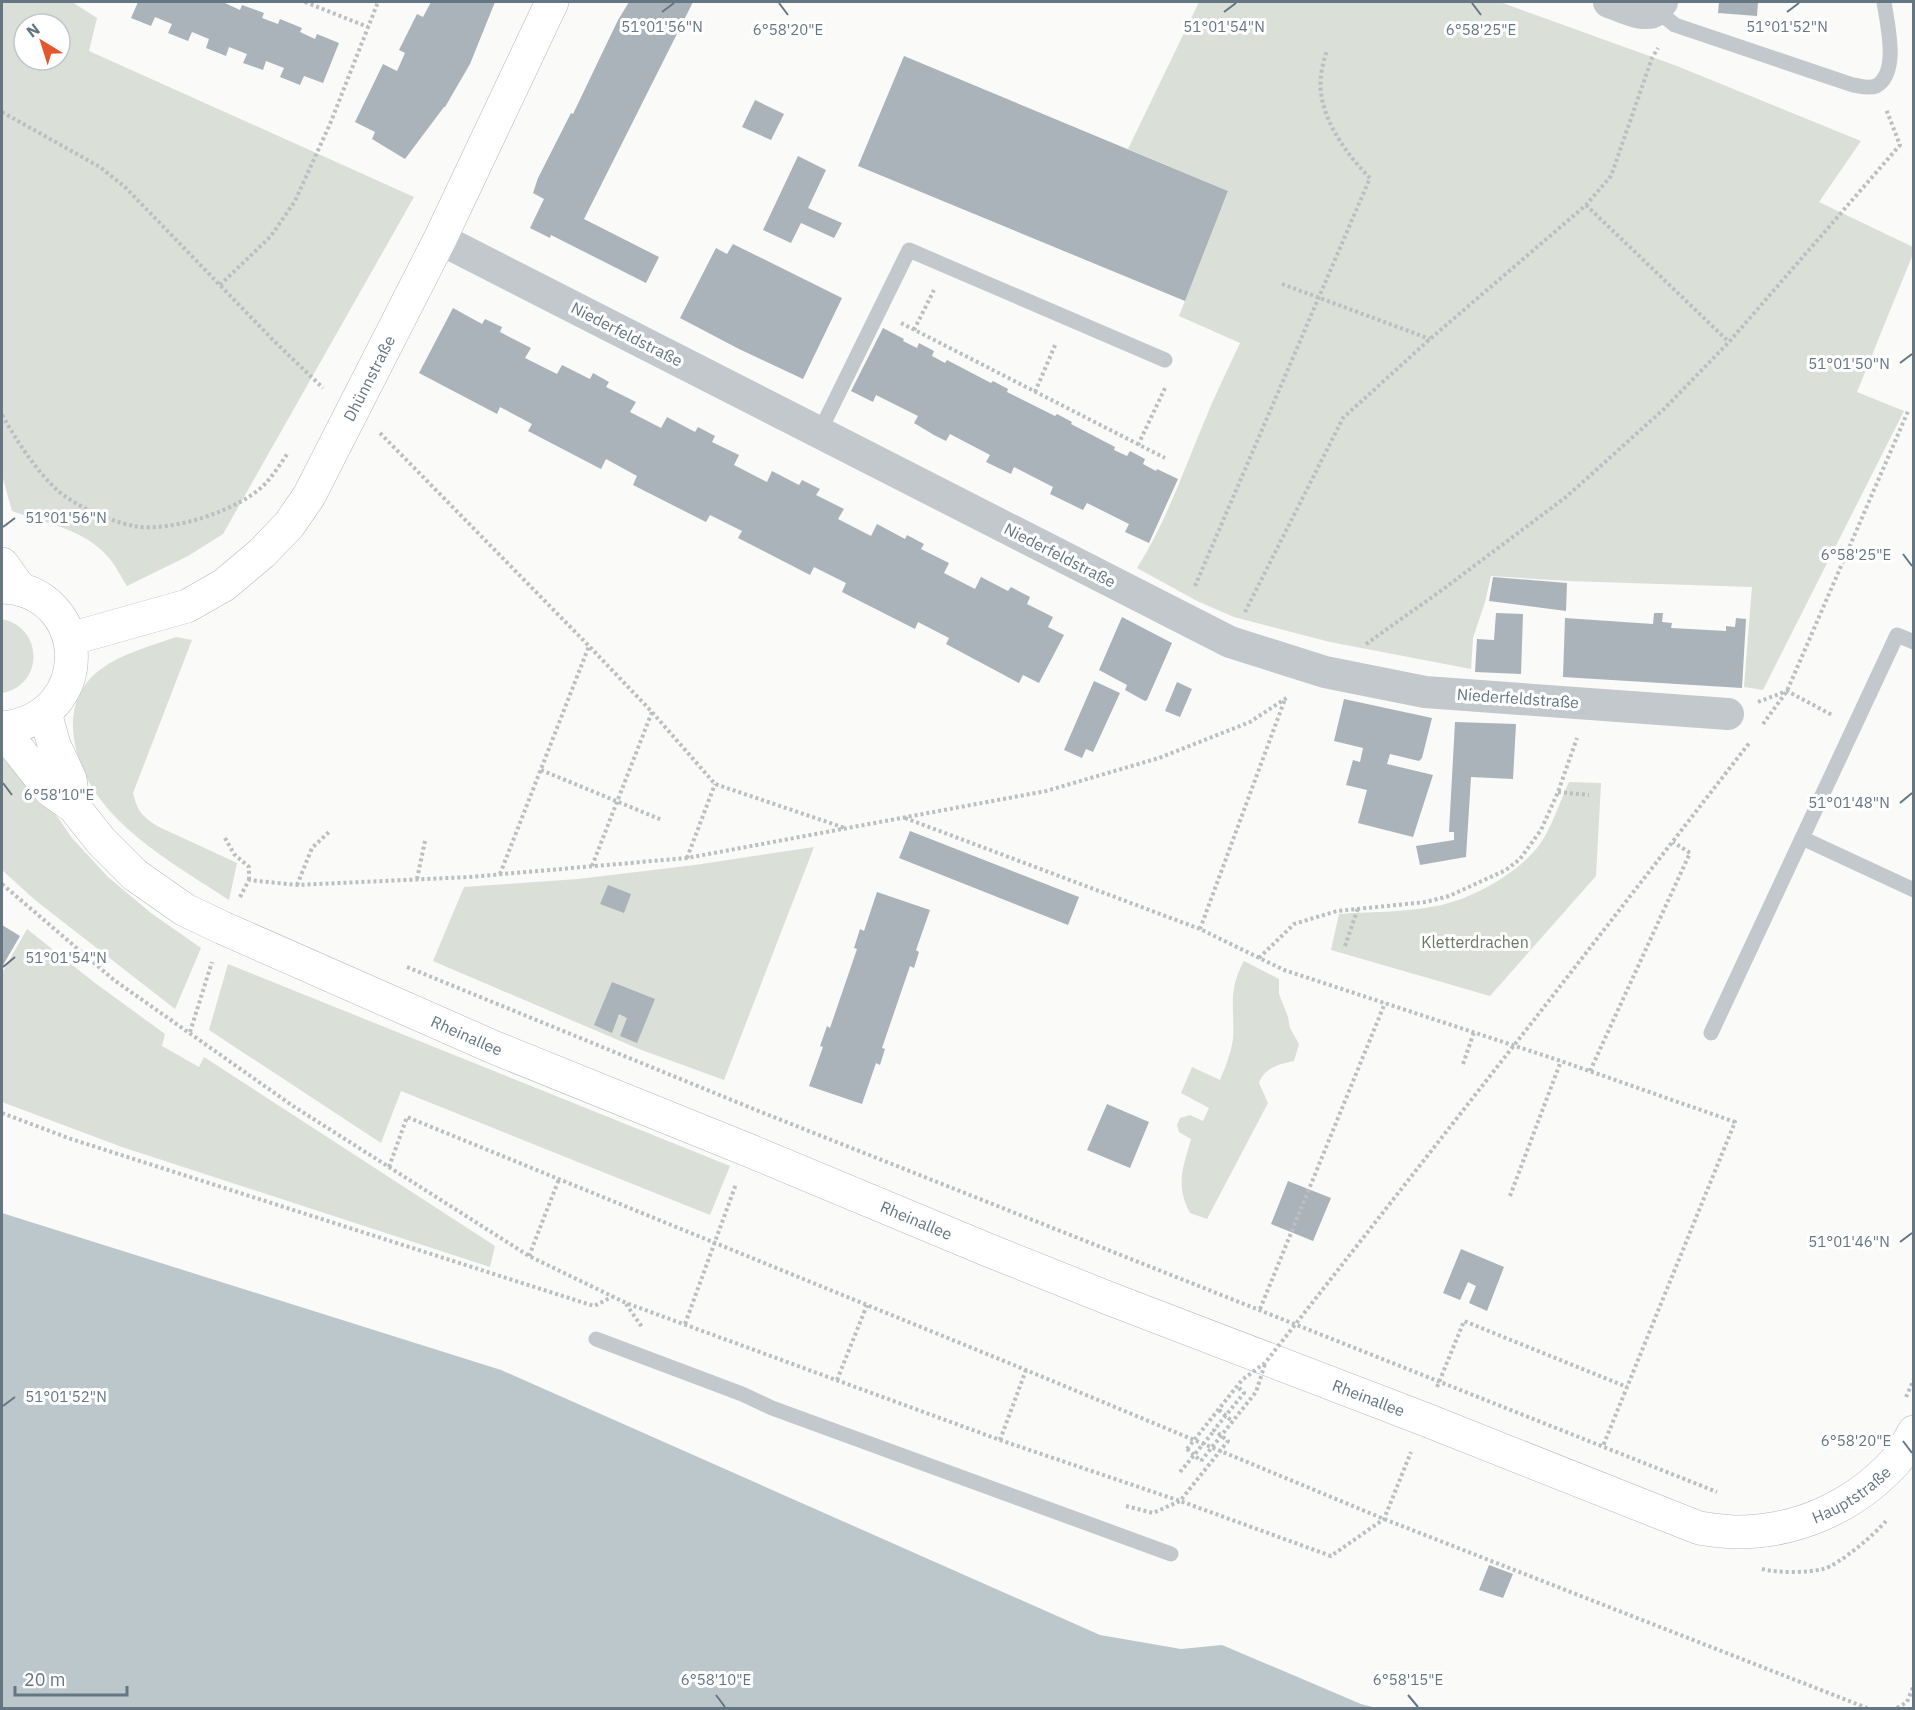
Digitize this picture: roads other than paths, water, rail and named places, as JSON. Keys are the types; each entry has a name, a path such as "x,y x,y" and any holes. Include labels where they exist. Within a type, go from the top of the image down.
{"main road":[{"name":"Dhünnstraße","path":"70,639 187,606 224,585 262,553 289,525 309,495 440,238 552,2"},
{"name":"Rheinallee","path":"2,728 32,721 45,712 59,698 69,679 72,659 70,639 60,617 42,600 8,580"},
{"name":"Rheinallee","path":"45,712 54,745 70,778 74,807"},
{"name":"Rheinallee","path":"2,728 50,790 74,807 100,841 135,875 185,910 493,1047 1097,1294 1700,1528 1736,1532 1772,1529 1804,1522"},
{"name":"Hauptstraße","path":"1804,1522 1855,1498 1896,1462 1914,1431"}],"street":[{"path":"1609,2 1635,11 1664,12"},
{"name":"Niederfeldstraße","path":"440,238 1230,642 1325,672 1425,692 1728,714"}],"lane":[{"path":"1664,12 1866,88 1876,86 1890,65 1891,48 1884,2"},
{"path":"819,432 909,250 1166,360"},
{"path":"1711,1033 1897,635 1914,642"},
{"path":"1803,838 1914,890"},
{"path":"596,1339 742,1394 772,1408 1171,1554"}],"park label":[{"name":"Kletterdrachen","path":"1475,942"}]}
